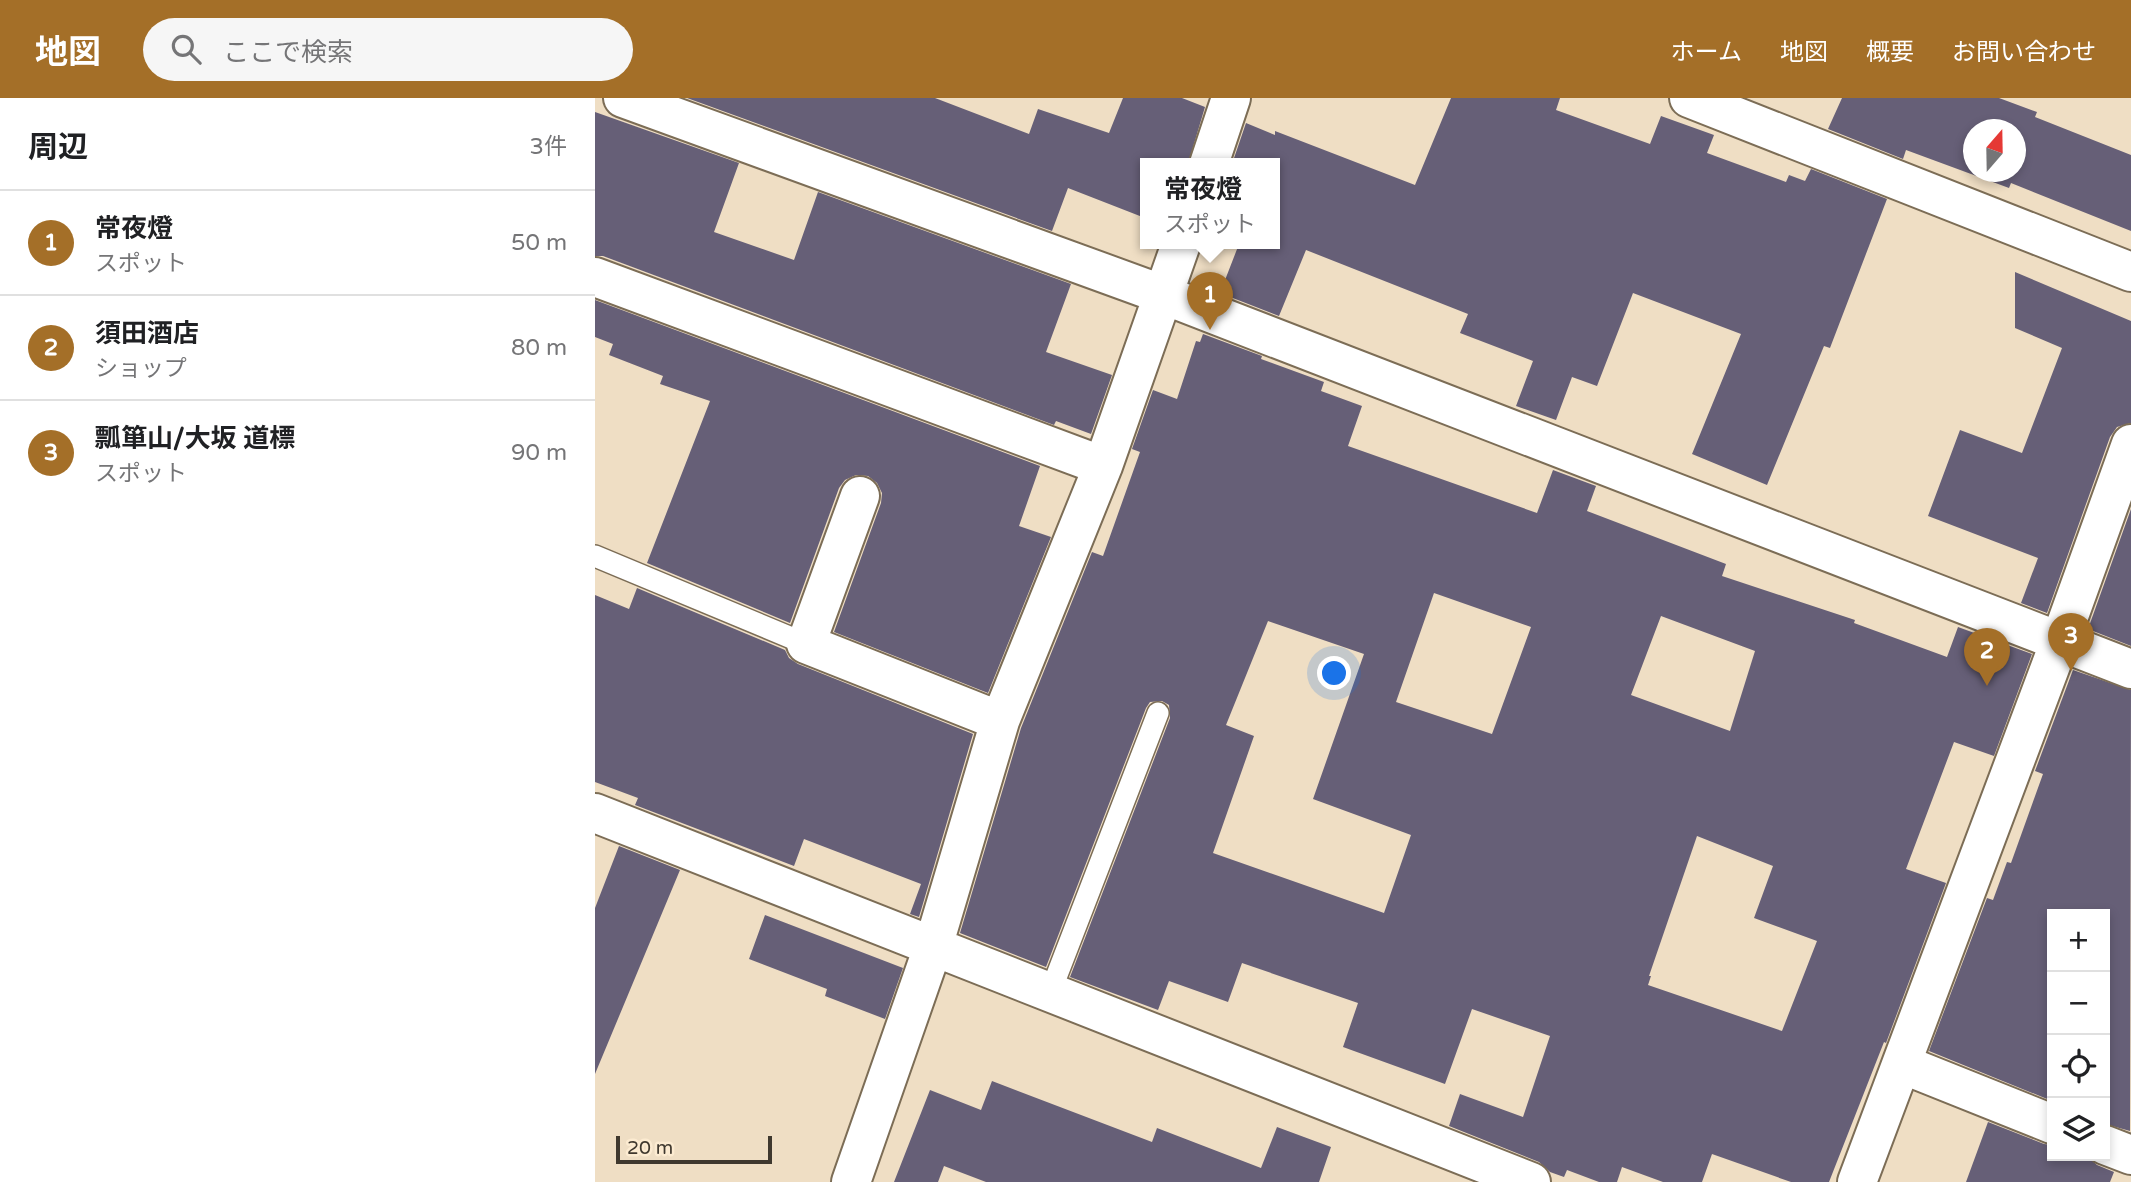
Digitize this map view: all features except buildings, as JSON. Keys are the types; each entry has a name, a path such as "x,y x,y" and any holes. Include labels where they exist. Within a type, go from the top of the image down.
{"street":[{"path":"623,98 1164,295 2131,669"},
{"path":"1211,158 1231,98"},
{"path":"1689,98 2131,272"},
{"path":"851,1182 933,947 1000,721 1103,466 1179,249"},
{"path":"595,277 1103,466"},
{"path":"1857,1182 2131,444"},
{"path":"860,496 806,644 1000,721"},
{"path":"595,813 1531,1182"},
{"path":"1902,1064 2047,1122"},
{"path":"2110,1147 2131,1155"}],"lane":[{"path":"595,556 806,644"},
{"path":"1050,993 1158,713"}],"place":[{"name":"常夜燈","path":"1210,330"},
{"name":"瓢箪山/大坂 道標","path":"2071,671"},
{"name":"須田酒店","path":"1987,686"}]}
